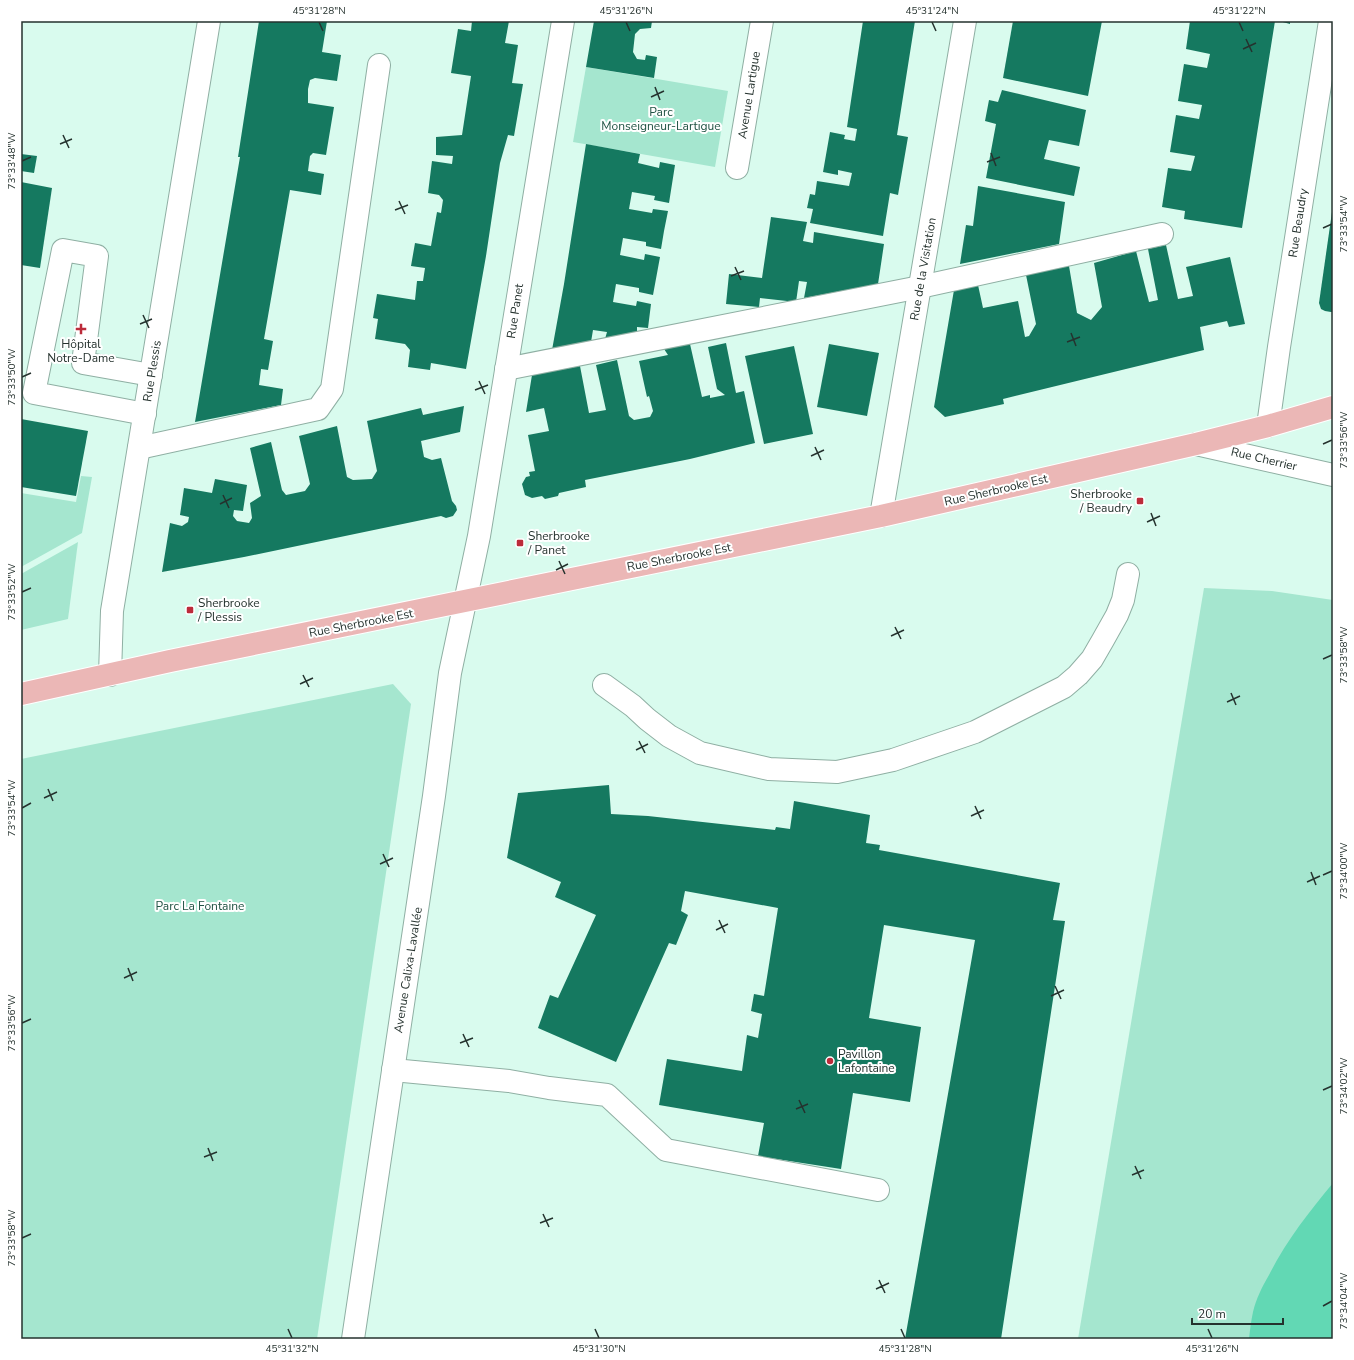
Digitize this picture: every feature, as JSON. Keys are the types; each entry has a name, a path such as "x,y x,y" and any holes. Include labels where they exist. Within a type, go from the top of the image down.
{"main road":[{"name":"Rue Sherbrooke Est","path":"21,694 170,661 882,516 1196,444 1268,426 1333,407"}],"street":[{"name":"Rue Plessis","path":"110,675 112,611 208,21"},
{"name":"Rue Panet","path":"465,601 479,536 563,21"},
{"name":"Avenue Lartigue","path":"737,168 762,21"},
{"name":"Rue de la Visitation","path":"882,516 965,21"},
{"name":"Rue Beaudry","path":"1268,426 1278,351 1330,21"},
{"path":"139,448 318,409 332,389 379,64"},
{"path":"506,369 920,287 1162,234"},
{"path":"145,414 34,393 63,250 97,256 83,363 151,375"},
{"name":"Rue Cherrier","path":"1196,444 1333,475"},
{"path":"604,685 633,706 669,736 700,752 769,769 837,772 893,760 975,732 1064,688 1092,659 1103,640 1117,615 1123,600 1128,574"},
{"name":"Avenue Calixa-Lavallée","path":"353,1339 434,796 450,673 465,601"},
{"path":"393,1070 509,1081 549,1088 607,1095 666,1150 878,1190"}],"green space":[{"name":"Parc Monseigneur-Lartigue","path":"586,67 728,91 715,167 573,142"},
{"path":"81,476 92,477 82,533 21,567 21,493 76,502"},
{"path":"78,542 68,619 21,630 21,574"},
{"path":"1204,588 1272,591 1333,600 1333,1339 1078,1339"},
{"name":"Parc La Fontaine","path":"393,684 411,704 317,1339 21,1339 21,759"}],"shaded area":[{"path":"1333,1183 1333,1339 1249,1339 1254,1307 1264,1284 1290,1239"}],"building":[{"path":"259,21 327,21 322,52 341,55 337,81 315,78 310,80 308,89 308,103 334,107 326,155 313,153 310,156 308,171 324,174 321,195 290,190 264,339 273,341 268,370 261,369 259,385 283,389 281,405 195,422 240,157 238,157"},
{"path":"472,21 509,21 505,43 518,45 512,83 523,84 514,136 508,135 500,163 486,256 466,369 431,363 430,370 408,367 410,350 405,344 375,339 378,319 373,318 377,294 415,300 417,281 423,281 425,268 411,266 415,243 431,246 437,212 441,213 443,200 439,195 428,193 432,161 452,164 453,156 436,155 436,137 462,135 471,76 451,73 458,29 471,31"},
{"path":"594,21 652,21 651,28 640,29 635,34 633,52 637,59 645,60 646,55 657,57 654,78 586,67"},
{"path":"863,21 915,21 897,135 908,137 898,195 890,193 883,236 810,223 813,209 807,208 810,194 815,195 817,181 849,186 852,173 838,170 838,175 823,172 830,132 845,135 844,139 855,141 857,129 847,127"},
{"path":"1013,21 1102,21 1088,96 1003,78"},
{"path":"1190,21 1275,21 1242,228 1184,219 1185,211 1162,207 1168,168 1191,171 1195,156 1170,152 1176,115 1199,119 1202,105 1178,101 1184,64 1207,68 1210,54 1186,49"},
{"path":"1279,21 1290,21 1290,24"},
{"path":"1002,90 1086,110 1079,146 1049,140 1044,159 1080,167 1074,196 986,178 996,124 985,121 989,100 998,102"},
{"path":"586,144 640,154 638,163 659,168 660,162 675,165 669,203 654,200 655,196 632,192 629,209 652,213 653,209 668,211 661,249 646,246 646,242 623,238 620,255 644,260 645,254 660,257 653,295 639,292 639,288 616,284 613,302 636,306 637,301 651,304 648,328 637,327 637,333 605,339 607,332 593,330 591,342 552,350 564,284"},
{"path":"21,154 37,156 34,173 21,171"},
{"path":"21,182 52,188 40,268 21,265"},
{"path":"978,186 1065,202 1059,244 960,264 966,225 973,226"},
{"path":"1332,212 1333,312 1331,312 1321,309 1319,303"},
{"path":"771,217 807,222 803,241 813,243 814,232 884,244 878,284 804,298 807,282 799,281 796,302 760,298 759,307 726,304 729,274 762,278"},
{"path":"1166,245 1178,299 1193,296 1186,267 1230,257 1245,324 1229,327 1227,321 1200,327 1204,350 1003,399 1004,404 945,417 934,407 954,290 978,285 983,308 1018,301 1025,337 1029,336 1036,324 1026,275 1069,266 1077,313 1091,320 1102,307 1094,263 1136,251 1149,302 1158,300 1148,249"},
{"path":"726,343 736,393 744,391 755,443 690,459 585,480 586,487 559,493 558,496 545,499 542,496 532,498 525,495 522,484 526,477 530,476 529,472 535,471 528,435 549,431 544,408 526,412 532,375 580,366 589,413 606,410 596,365 617,360 629,416 634,420 650,417 653,411 649,396 647,397 639,361 668,355 664,349 690,344 702,397 710,395 710,398 725,395 717,389 708,347"},
{"path":"829,344 879,353 867,416 817,407"},
{"path":"794,346 813,434 764,444 745,356"},
{"path":"464,406 460,432 421,441 424,457 432,460 441,458 452,501 457,510 453,516 446,518 441,516 244,557 162,572 170,523 182,526 188,522 189,517 180,515 184,488 212,493 215,479 247,485 243,511 234,510 233,516 237,521 249,523 252,518 250,503 261,496 250,448 271,442 282,490 286,495 305,491 310,484 299,436 337,426 347,477 353,480 372,479 377,471 367,421 421,408 423,415"},
{"path":"21,419 88,431 76,496 21,487"},
{"name":"Pavillon Lafontaine","path":"609,785 611,814 648,816 775,830 776,827 790,829 794,801 870,815 866,843 880,845 879,850 1060,883 1053,920 1065,921 1001,1339 905,1339 975,940 884,925 869,1018 921,1027 910,1102 853,1093 841,1169 758,1156 764,1123 659,1105 667,1059 742,1071 747,1035 758,1038 762,1014 751,1011 754,994 764,996 778,908 685,891 681,911 688,915 676,945 669,943 616,1062 538,1028 550,995 558,998 596,915 555,897 561,882 507,858 518,793"}],"place":[{"name":"Hôpital Notre-Dame","path":"81,329"},
{"name":"Sherbrooke / Beaudry","path":"1140,501"},
{"name":"Sherbrooke / Panet","path":"520,543"},
{"name":"Sherbrooke / Plessis","path":"190,610"},
{"name":"Pavillon Lafontaine","path":"830,1061"}]}
